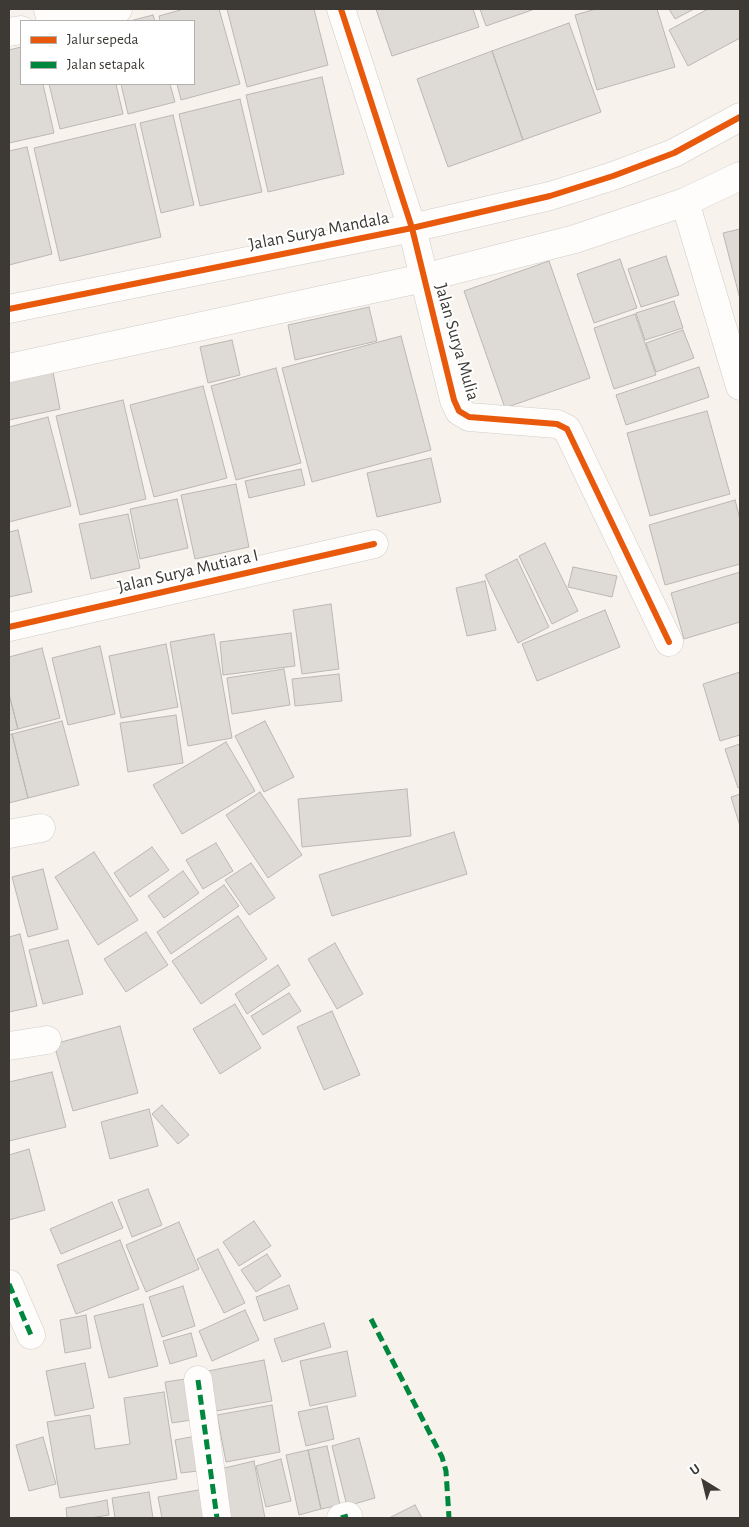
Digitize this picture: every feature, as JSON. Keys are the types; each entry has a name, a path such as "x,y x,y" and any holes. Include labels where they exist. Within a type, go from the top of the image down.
{"street":[{"path":"70,20 118,9"},
{"name":"Jalan Surya Mulia","path":"341,9 412,228 454,400 459,411 469,417 557,424 567,429 669,642"},
{"name":"Jalan Surya Mandala","path":"9,309 412,228 550,196 613,176 674,153 740,117"},
{"path":"9,368 423,278 575,239 685,202 740,176"},
{"path":"685,202 740,386"},
{"name":"Jalan Surya Mutiara I","path":"9,627 374,544"},
{"path":"9,834 41,828"},
{"path":"9,1046 47,1040"},
{"path":"9,1284 31,1335"},
{"path":"198,1380 218,1518"}],"building":[{"path":"184,9 219,9 240,84 181,100 177,85 195,85 195,20 160,20 159,16"},
{"path":"227,9 314,9 328,65 247,87"},
{"path":"376,9 473,9 479,27 392,56"},
{"path":"480,9 535,9 486,26"},
{"path":"596,9 657,9 675,67 597,90 575,15"},
{"path":"669,9 694,9 675,19"},
{"path":"708,9 740,9 740,38 688,66 669,30"},
{"path":"153,15 155,20 134,20"},
{"path":"569,23 601,112 523,140 492,51"},
{"path":"20,47 20,85 43,85 54,133 9,143 9,50"},
{"path":"492,51 523,140 448,167 417,79"},
{"path":"322,77 344,174 268,192 246,95"},
{"path":"49,85 116,85 123,114 60,129"},
{"path":"121,85 170,85 175,102 128,114"},
{"path":"240,99 262,192 200,206 179,114"},
{"path":"173,115 194,205 161,213 140,123"},
{"path":"135,124 161,237 60,261 34,148"},
{"path":"27,147 52,254 9,265 9,151"},
{"path":"740,229 740,299 723,233"},
{"path":"666,256 679,295 641,307 628,269"},
{"path":"620,259 637,308 594,323 577,274"},
{"path":"549,261 590,378 505,408 464,291"},
{"path":"674,301 683,328 645,340 636,313"},
{"path":"369,307 377,341 295,360 288,325"},
{"path":"635,314 656,375 614,389 594,328"},
{"path":"683,330 694,358 656,372 646,343"},
{"path":"401,336 431,450 312,482 282,368"},
{"path":"232,340 240,375 208,383 200,347"},
{"path":"699,367 709,397 626,425 616,395"},
{"path":"276,368 301,463 236,480 211,386"},
{"path":"53,372 60,409 9,420 9,381"},
{"path":"203,386 227,478 154,497 130,405"},
{"path":"123,400 146,499 80,515 56,416"},
{"path":"707,411 730,494 650,516 627,433"},
{"path":"48,417 71,506 9,522 9,427"},
{"path":"431,458 441,502 377,517 367,473"},
{"path":"301,469 305,485 249,498 245,481"},
{"path":"236,484 249,547 195,559 181,495"},
{"path":"177,499 188,548 140,559 130,509"},
{"path":"735,500 740,519 740,564 665,585 649,525"},
{"path":"128,514 140,568 91,579 79,524"},
{"path":"18,530 32,592 9,597 9,532"},
{"path":"545,543 578,611 552,624 519,556"},
{"path":"517,559 549,627 518,643 485,575"},
{"path":"573,567 617,576 612,597 568,587"},
{"path":"740,572 740,622 684,639 671,593"},
{"path":"485,581 496,630 467,636 456,588"},
{"path":"331,604 339,669 302,674 293,610"},
{"path":"605,610 620,647 537,681 522,644"},
{"path":"291,633 295,666 223,675 220,642"},
{"path":"214,634 232,738 188,746 170,642"},
{"path":"166,644 178,707 121,718 109,656"},
{"path":"100,646 115,714 68,725 52,658"},
{"path":"42,648 60,718 18,729 9,694 9,657"},
{"path":"284,669 290,705 232,714 227,678"},
{"path":"740,672 740,735 720,741 703,684"},
{"path":"339,674 342,701 295,706 292,679"},
{"path":"9,694 18,729 9,731"},
{"path":"176,715 183,763 128,772 120,723"},
{"path":"62,721 79,785 28,798 12,734"},
{"path":"265,721 294,777 264,792 235,736"},
{"path":"12,734 28,798 9,803 9,735"},
{"path":"226,742 255,791 182,834 153,785"},
{"path":"740,744 740,787 738,788 725,749"},
{"path":"407,789 411,836 302,847 298,799"},
{"path":"260,792 302,855 268,878 226,815"},
{"path":"740,794 740,826 731,797"},
{"path":"454,832 467,874 332,916 319,875"},
{"path":"216,843 233,871 203,889 186,860"},
{"path":"152,847 169,870 130,897 114,873"},
{"path":"94,852 138,920 98,945 55,877"},
{"path":"251,863 275,898 249,915 225,880"},
{"path":"43,869 58,929 28,937 12,877"},
{"path":"183,871 199,893 164,918 148,896"},
{"path":"224,885 239,906 171,954 157,932"},
{"path":"238,916 267,959 201,1004 172,961"},
{"path":"146,932 168,965 126,992 104,959"},
{"path":"20,934 37,1006 9,1012 9,937"},
{"path":"68,940 83,994 43,1004 29,950"},
{"path":"335,943 363,994 337,1009 308,959"},
{"path":"278,965 290,985 247,1014 235,994"},
{"path":"289,993 301,1011 263,1035 251,1016"},
{"path":"235,1004 261,1048 220,1074 193,1029"},
{"path":"332,1011 360,1075 324,1090 297,1027"},
{"path":"120,1026 138,1093 73,1111 54,1044"},
{"path":"52,1072 66,1127 9,1141 9,1082"},
{"path":"162,1105 189,1135 178,1144 152,1114"},
{"path":"149,1109 158,1146 110,1159 101,1122"},
{"path":"29,1149 45,1210 9,1220 9,1155"},
{"path":"148,1189 162,1225 132,1237 118,1200"},
{"path":"112,1202 123,1228 61,1254 50,1229"},
{"path":"254,1221 271,1246 239,1266 223,1242"},
{"path":"179,1222 199,1269 146,1292 126,1245"},
{"path":"120,1240 139,1289 76,1314 57,1265"},
{"path":"218,1249 245,1303 224,1313 197,1259"},
{"path":"267,1254 281,1276 256,1292 241,1270"},
{"path":"289,1285 298,1309 264,1321 256,1297"},
{"path":"183,1286 195,1326 162,1337 149,1297"},
{"path":"143,1304 158,1366 109,1378 94,1316"},
{"path":"245,1310 259,1340 212,1361 199,1331"},
{"path":"86,1315 91,1348 65,1353 60,1320"},
{"path":"324,1323 331,1347 282,1362 274,1339"},
{"path":"191,1333 197,1356 170,1364 163,1341"},
{"path":"347,1351 356,1396 310,1406 300,1361"},
{"path":"264,1360 272,1401 216,1411 208,1371"},
{"path":"85,1363 94,1408 55,1416 46,1371"},
{"path":"192,1378 198,1419 172,1423 165,1382"},
{"path":"164,1392 177,1479 60,1498 47,1422 90,1415 95,1449 130,1444 124,1398"},
{"path":"272,1405 280,1452 226,1462 217,1415"},
{"path":"327,1406 334,1439 306,1446 298,1412"},
{"path":"201,1435 206,1470 181,1473 175,1440"},
{"path":"43,1437 56,1484 29,1491 16,1445"},
{"path":"359,1438 375,1498 347,1506 332,1446"},
{"path":"327,1446 340,1505 321,1509 308,1450"},
{"path":"308,1450 321,1509 299,1515 286,1455"},
{"path":"281,1459 291,1501 266,1507 256,1466"},
{"path":"254,1461 265,1518 231,1518 220,1469"},
{"path":"210,1488 216,1518 162,1518 158,1497"},
{"path":"149,1492 153,1518 115,1518 112,1498"},
{"path":"107,1500 109,1515 90,1518 67,1518 66,1508"},
{"path":"415,1505 422,1518 389,1518"}],"marked path":[{"path":"9,1284 31,1335"},
{"path":"371,1319 442,1457 446,1471 449,1518"},
{"path":"198,1380 217,1518"},
{"path":"341,1518 348,1516"}],"cycle path":[{"path":"341,9 412,228 454,400 459,411 469,417 557,424 567,429 669,642"},
{"path":"9,309 412,228 550,196 613,176 674,153 740,117"},
{"path":"9,627 374,544"}]}
